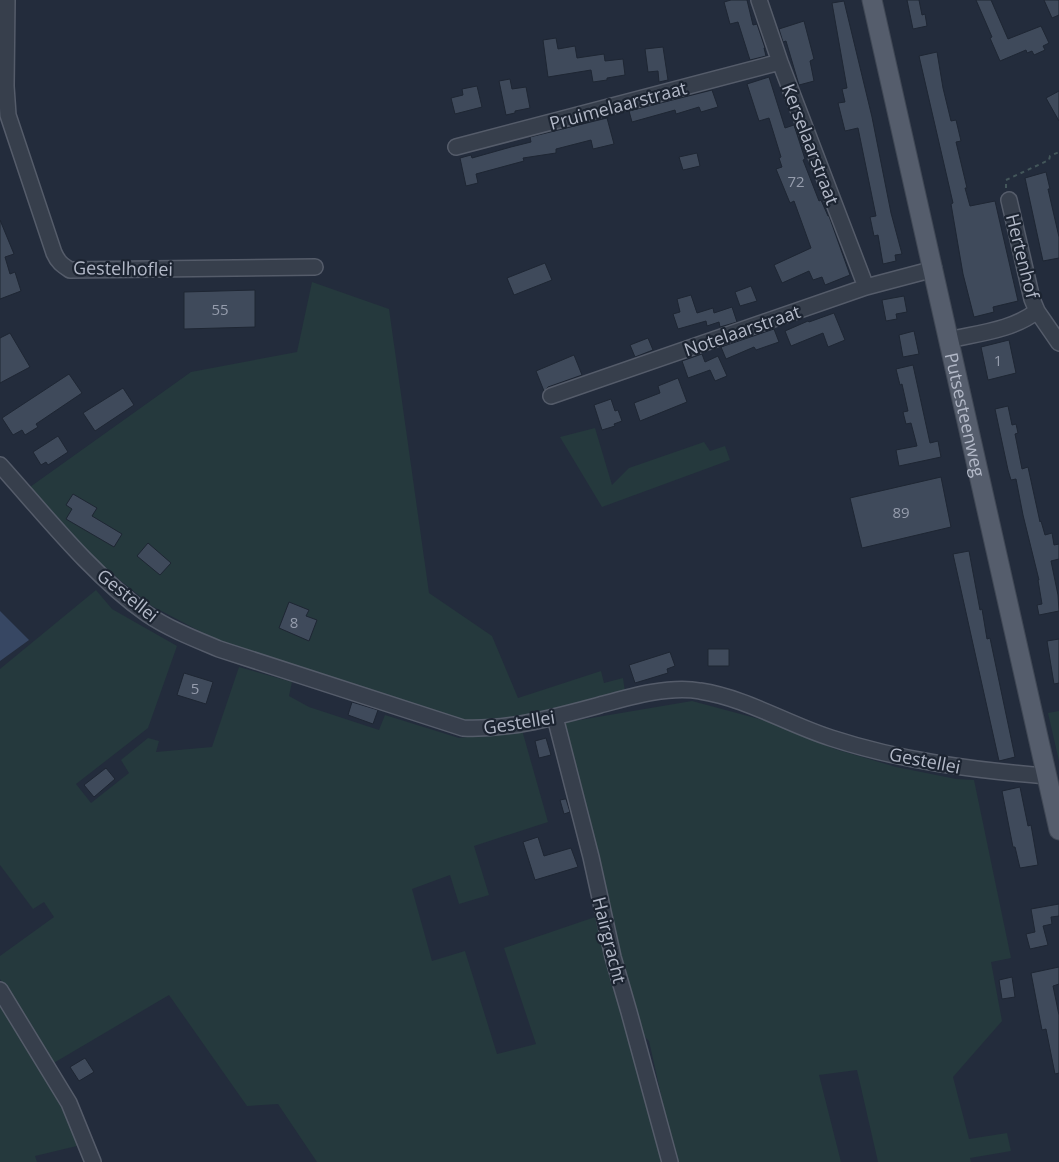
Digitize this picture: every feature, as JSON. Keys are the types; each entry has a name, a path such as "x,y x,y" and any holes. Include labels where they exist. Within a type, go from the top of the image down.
{"main road":[{"name":"Putsesteenweg","path":"872,0 1059,830"}],"street":[{"name":"Gestelhoflei","path":"7,0 3,86 8,115 58,262 70,270 315,267"},
{"name":"Kerselaarstraat","path":"759,0 780,62 866,287"},
{"name":"Pruimelaarstraat","path":"456,147 780,62"},
{"name":"Hertenhof","path":"1009,200 1032,299 1037,311 1059,343"},
{"name":"Notelaarstraat","path":"551,396 866,287 934,269"},
{"name":"Hertenhof","path":"949,340 1008,326 1026,320 1037,311"},
{"name":"Gestellei","path":"0,465 91,565 120,593 149,615 184,634 219,649 463,728 503,727 555,717 632,697 666,691 699,690 770,713 831,738 923,762 988,771 1046,776"},
{"name":"Hairgracht","path":"555,717 591,857 613,957 670,1162"},
{"path":"0,990 69,1103 93,1162"}],"path":[{"path":"1009,200 1006,180 1043,164 1049,160 1050,156 1059,152"}],"green space":[{"path":"312,282 389,309 429,593 492,636 518,698 601,671 604,683 623,678 625,692 519,716 463,722 224,644 152,606 89,555 30,487 191,372 297,352"},
{"path":"595,428 612,485 629,468 704,442 710,451 725,446 730,460 602,507 560,437"},
{"path":"96,590 112,609 177,646 148,728 76,784 91,803 129,773 121,760 148,738 159,741 156,752 212,747 239,667 292,682 289,696 309,707 379,730 385,715 459,738 522,730 548,822 474,846 489,895 459,904 450,875 412,889 432,961 465,951 497,1054 536,1044 504,948 595,917 627,1014 562,723 692,701 763,720 835,749 896,767 956,779 974,780 1011,958 991,962 1002,1021 953,1077 969,1139 1007,1133 1011,1151 970,1158 971,1162 878,1162 857,1070 819,1075 841,1162 676,1162 649,1041 630,1022 665,1162 317,1162 278,1104 247,1106 169,995 52,1064 0,979 0,956 54,917 44,902 33,909 0,865 0,669"},
{"path":"1059,711 1059,761 1048,713"},
{"path":"0,999 64,1106 81,1145 35,1156 37,1162 0,1162"}],"water":[{"path":"0,611 29,640 0,661"}],"building":[{"path":"747,0 753,25 757,24 766,56 750,60 738,22 730,24 724,2"},
{"path":"907,0 919,0 922,15 925,14 927,26 913,29"},
{"path":"976,0 991,0 1008,39 1041,26 1049,43 1043,46 1045,50 1034,55 1032,51 1027,53 1026,50 1000,61"},
{"path":"1044,0 1059,0 1059,15 1052,18"},
{"path":"844,1 872,117 891,213 902,254 895,255 896,261 883,264 878,235 874,236 870,217 876,216 858,128 845,131 838,103 845,102 842,89 847,88 832,3"},
{"path":"804,21 814,59 810,61 814,81 799,85 786,41 783,42 779,29"},
{"path":"556,38 558,49 575,46 577,58 604,54 605,61 623,59 625,75 593,82 591,70 548,77 543,40"},
{"path":"663,47 668,80 659,82 658,71 648,72 645,49"},
{"path":"937,52 951,121 956,120 961,141 956,142 970,206 995,201 1018,301 993,307 994,312 974,317 963,274 951,204 953,203 919,56"},
{"path":"769,77 785,128 794,125 805,159 803,160 819,201 821,200 829,216 850,275 825,285 822,277 813,280 809,271 782,283 774,265 811,248 794,201 790,203 776,169 782,167 779,158 781,157 769,118 759,121 747,84"},
{"path":"510,79 512,89 526,87 530,108 506,115 499,81"},
{"path":"477,86 482,107 455,114 451,98 463,95 462,89"},
{"path":"712,90 718,107 701,112 699,107 676,114 675,110 632,122 629,111"},
{"path":"1059,91 1059,121 1046,98"},
{"path":"607,118 614,144 593,149 591,140 556,149 556,153 523,158 524,161 476,174 478,183 466,186 460,158 471,155 472,158 531,142 530,137"},
{"path":"697,153 700,166 683,170 679,157"},
{"path":"1046,172 1059,237 1059,258 1043,261 1025,178"},
{"path":"0,220 14,254 5,257 10,274 15,272 21,291 0,299"},
{"path":"545,263 552,280 514,295 507,278"},
{"path":"751,286 757,301 740,306 735,292"},
{"path":"255,290 255,327 184,329 184,292"},
{"path":"691,295 697,313 713,308 714,313 732,307 737,322 720,327 719,322 707,326 706,321 678,329 673,314 680,312 677,299"},
{"path":"904,296 907,312 896,314 897,319 886,321 882,300"},
{"path":"834,313 845,340 828,347 823,333 791,346 785,331"},
{"path":"774,329 779,342 756,350 754,347 726,359 721,347"},
{"path":"914,331 919,354 903,357 899,335"},
{"path":"10,333 30,367 0,383 0,338"},
{"path":"648,338 653,350 635,357 630,345"},
{"path":"1009,340 1016,373 988,380 981,347"},
{"path":"702,354 705,362 718,356 727,376 715,381 710,370 688,378 682,361"},
{"path":"574,355 582,375 548,387 544,391 536,371"},
{"path":"913,365 930,443 938,441 941,457 899,466 896,450 917,446 911,423 906,424 903,412 908,411 902,384 900,385 896,369"},
{"path":"69,374 82,393 36,424 38,427 25,435 22,430 13,435 2,418"},
{"path":"678,378 687,402 640,421 634,403 660,393 658,386"},
{"path":"123,388 134,405 95,431 83,413"},
{"path":"611,399 615,411 618,410 622,421 614,424 615,426 602,430 594,405"},
{"path":"1008,406 1012,425 1016,424 1018,433 1015,434 1022,469 1028,467 1040,522 1045,535 1052,533 1054,545 1059,544 1059,559 1051,561 1058,595 1059,611 1039,615 1037,605 1042,604 1039,580 1016,479 1011,480 1008,470 995,409"},
{"path":"58,436 68,452 48,465 46,462 41,465 33,452"},
{"path":"941,477 951,527 862,548 850,498"},
{"path":"73,494 97,508 92,516 122,534 114,547 66,519 72,509 66,505"},
{"path":"148,543 171,563 160,575 137,556"},
{"path":"969,551 980,610 982,609 987,639 990,638 1015,757 999,761 953,554"},
{"path":"289,602 309,610 306,616 317,620 309,641 279,628"},
{"path":"1059,639 1059,683 1054,684 1047,641"},
{"path":"708,649 729,649 729,666 708,666"},
{"path":"670,652 675,666 667,669 668,673 635,683 629,665"},
{"path":"184,673 213,682 206,704 177,695"},
{"path":"352,702 378,710 373,724 348,715"},
{"path":"546,738 551,755 539,758 535,741"},
{"path":"106,768 115,779 94,797 84,785"},
{"path":"1020,787 1028,826 1031,825 1038,865 1020,868 1015,847 1013,847 1002,791"},
{"path":"566,799 570,812 564,814 560,800"},
{"path":"538,837 544,856 571,848 578,867 535,880 523,842"},
{"path":"1059,904 1059,916 1051,917 1052,924 1043,926 1048,945 1030,949 1026,934 1035,932 1031,909"},
{"path":"1059,967 1059,984 1053,986 1059,1015 1059,1073 1055,1074 1046,1029 1042,1030 1031,973"},
{"path":"1012,977 1015,997 1002,999 999,980"},
{"path":"85,1058 94,1072 79,1081 70,1067"}]}
